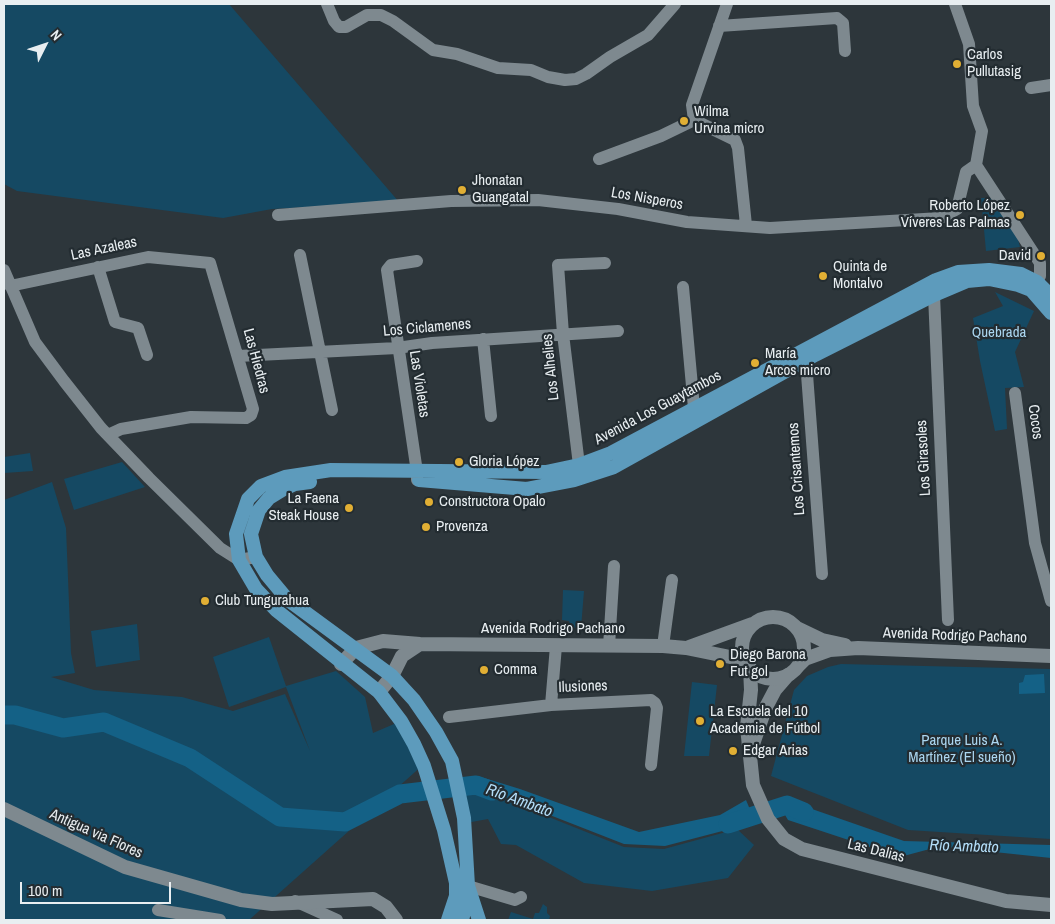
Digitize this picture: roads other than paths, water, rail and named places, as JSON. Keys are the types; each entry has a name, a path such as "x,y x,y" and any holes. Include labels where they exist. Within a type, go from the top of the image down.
{"main road":[{"name":"Avenida Los Guaytambos","path":"448,920 456,896 456,883 444,830 424,766 401,721 379,692 341,664 276,610 256,589 239,560 236,534 241,514 248,499 261,486 285,477 331,470 417,476 527,489 574,480 614,467 936,280 958,272 989,274 1018,285 1034,286 1051,296"},
{"name":"Avenida Los Guaytambos","path":"462,920 469,889 464,818 450,756 414,700 392,676 287,598 267,575 256,557 251,534 254,520 269,498 296,484 334,479 546,472 579,465 611,453 694,408 934,295 966,281 989,274"},
{"path":"1034,286 1051,313"},
{"path":"276,610 287,598"},
{"path":"770,617 780,617 797,628 804,647 793,670 768,678 747,664 742,641 752,624 770,617"},
{"name":"Avenida Rodrigo Pachano","path":"686,648 752,624"},
{"name":"Avenida Rodrigo Pachano","path":"797,628 822,640 858,648"},
{"name":"Avenida Rodrigo Pachano","path":"356,648 383,641 420,644 663,646 686,648 747,664"},
{"path":"379,692 392,676 402,656 420,644"},
{"path":"341,664 356,648"},
{"name":"Avenida Rodrigo Pachano","path":"793,670 804,659 830,650 858,648 1051,656"},
{"name":"Las Dalias","path":"747,664 751,690 747,727 753,785 768,819 784,839 802,849 1006,901 1051,905"},
{"name":"Las Dalias","path":"749,758 765,709 775,690 793,670"},
{"name":"Antigua via Flores","path":"4,808 125,867 241,900 272,904 295,901 373,899 386,907 396,920"},
{"path":"469,889 479,920"}],"street":[{"path":"327,4 334,21 339,27 346,27 367,16 381,15 394,21 433,50 457,54 498,68 531,70 548,78 565,80 576,79 586,74 610,57 648,35 675,4"},
{"path":"694,120 692,105 727,4"},
{"path":"955,4 969,44 973,106 982,131 976,165 1040,263 1041,270 1034,286"},
{"path":"718,26 837,18 843,23 845,51"},
{"path":"1031,88 1051,85"},
{"path":"599,159 661,136 694,120"},
{"path":"694,120 735,140 738,148 746,225"},
{"name":"Los Nisperos","path":"278,214 451,200 538,200 618,209 687,222 788,228 947,216 960,204 966,172 976,165"},
{"path":"300,255 332,410"},
{"name":"Las Azaleas","path":"10,286 148,257 207,261"},
{"name":"Las Hiedras","path":"108,435 120,429 191,416 246,418 251,415 253,409 238,356 212,266 207,261"},
{"name":"Las Violetas","path":"417,262 391,265 387,270 417,476"},
{"name":"Los Alhelies","path":"579,465 563,334 558,266 605,262"},
{"path":"98,267 115,322 138,328 147,355"},
{"path":"4,270 35,342 108,435 220,548 239,560 256,557"},
{"path":"684,287 694,408"},
{"name":"Los Girasoles","path":"934,295 948,620"},
{"name":"Los Ciclamenes","path":"238,356 320,350 397,348 483,339 618,330"},
{"path":"483,339 491,416"},
{"name":"Los Crisantemos","path":"811,354 822,574"},
{"name":"Cocos","path":"1015,393 1035,543 1051,601"},
{"path":"609,646 614,566"},
{"path":"663,646 672,580"},
{"path":"551,705 556,646"},
{"name":"Ilusiones","path":"450,717 551,705 650,700 655,703 657,708 652,765"},
{"path":"469,889 515,900 521,897"},
{"path":"295,901 321,918 337,920"},
{"path":"158,910 220,920"}],"water":[{"path":"1044,674 1045,693 1019,694 1019,683 1023,682 1025,675"},
{"path":"470,777 481,777 520,789 639,832 720,815 746,800 754,819 734,828 665,846 624,844 496,794 468,791"},
{"path":"789,801 904,841 1051,845 1051,858 947,847 900,857 788,820 778,803"}],"waterway":[{"name":"Río Ambato","path":"4,715 15,715 63,728 104,722 190,758 280,817 345,822 400,794 476,785 492,791"},
{"name":"Río Ambato","path":"728,824 787,805 804,812"}],"place":[{"name":"Carlos Pullutasig","path":"957,64"},
{"name":"Wilma Urvina micro","path":"684,121"},
{"name":"Jhonatan Guangatal","path":"462,190"},
{"name":"Roberto López Víveres Las Palmas","path":"1020,215"},
{"name":"David","path":"1041,256"},
{"name":"Quinta de Montalvo","path":"823,276"},
{"name":"María Arcos micro","path":"755,363"},
{"name":"Gloria López","path":"459,462"},
{"name":"Constructora Opalo","path":"429,502"},
{"name":"La Faena Steak House","path":"349,508"},
{"name":"Provenza","path":"426,527"},
{"name":"Club Tungurahua","path":"205,601"},
{"name":"Diego Barona Fut gol","path":"720,664"},
{"name":"Comma","path":"484,670"},
{"name":"La Escuela del 10 Academia de Fútbol","path":"700,721"},
{"name":"Edgar Arias","path":"733,751"}],"park label":[{"name":"Quebrada","path":"999,333"},
{"name":"Parque Luis A. Martínez (El sueño)","path":"962,750"}]}
